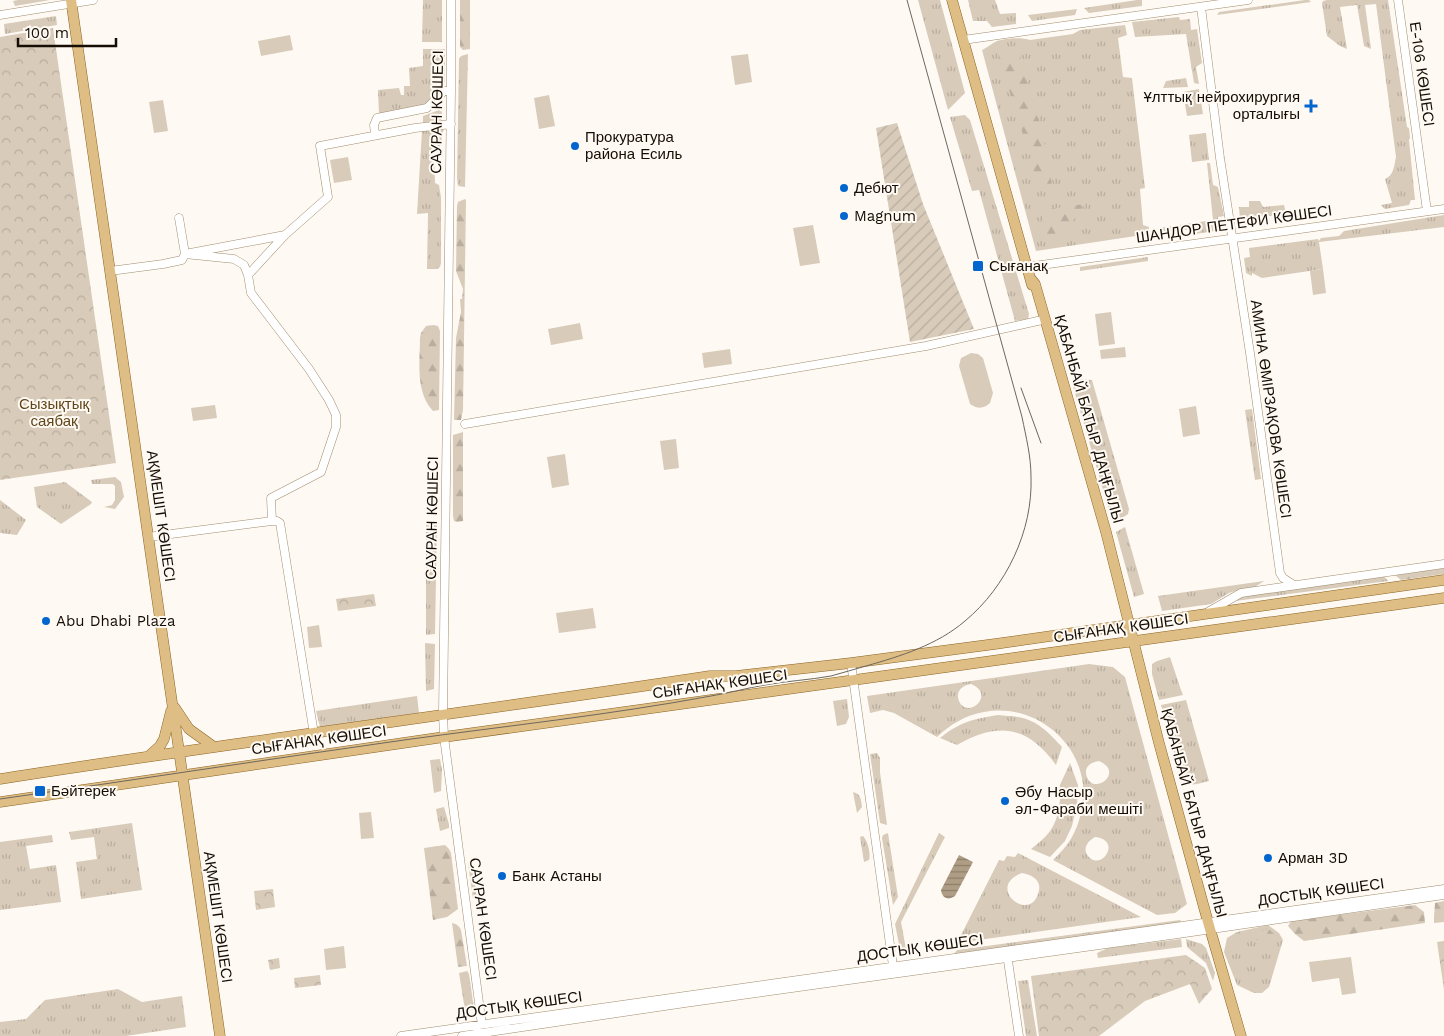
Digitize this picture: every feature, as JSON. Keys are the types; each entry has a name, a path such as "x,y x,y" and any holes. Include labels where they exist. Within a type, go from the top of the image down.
{"main road":[{"name":"ҚАБАНБАЙ БАТЫР ДАҢҒЫЛЫ","path":"952,0 1114,581 1123,598"},
{"name":"АҚМЕШІТ КӨШЕСІ","path":"71,2 220,1036"},
{"name":"ҚАБАНБАЙ БАТЫР ДАҢҒЫЛЫ","path":"1031,279 1035,284 1062,377 1123,598 1159,743 1241,1036"},
{"name":"СЫҒАНАҚ КӨШЕСІ","path":"0,779 150,755 314,734 710,676 736,676 851,663 1444,580"},
{"name":"СЫҒАНАҚ КӨШЕСІ","path":"0,802 444,737 1444,598"},
{"path":"173,705 189,728 214,747"},
{"path":"150,755 160,746 164,739 173,705"}],"street":[{"path":"0,15 71,2 93,0"},
{"name":"САУРАН КӨШЕСІ","path":"452,0 443,714 444,737 483,1028"},
{"path":"963,40 1248,0"},
{"name":"Е-106 КӨШЕСІ","path":"1398,0 1427,211"},
{"name":"АМИНА ӨМІРЗАҚОВА КӨШЕСІ","path":"1201,7 1220,158 1280,570"},
{"path":"375,135 374,125 378,118 427,108 444,91 451,91"},
{"path":"248,275 285,235 328,197 320,146 414,128 451,124"},
{"name":"ШАНДОР ПЕТЕФИ КӨШЕСІ","path":"1027,267 1444,209"},
{"path":"110,271 182,260 184,254 179,218"},
{"path":"184,254 285,235"},
{"path":"184,254 234,259 244,265 248,275 250,293 309,368 330,400 336,415 336,427 321,472 271,498 272,521"},
{"path":"464,424 926,346 1042,320"},
{"path":"148,537 277,521 281,526 314,734"},
{"path":"1205,614 1241,593 1444,564"},
{"path":"1280,570 1284,578 1294,585"},
{"path":"1263,590 1275,583 1279,578 1280,570"},
{"path":"851,663 893,966"},
{"name":"ДОСТЫҚ КӨШЕСІ","path":"1209,926 1444,889"},
{"name":"ДОСТЫҚ КӨШЕСІ","path":"401,1036 483,1028 685,1002 1007,954 1444,895"},
{"path":"1007,954 1019,1036"},
{"name":"ДОСТЫҚ КӨШЕСІ","path":"462,1036 483,1028 893,966 1007,954"}],"green space":[{"path":"50,0 15,6 13,1"},
{"path":"423,0 442,0 442,42 422,42"},
{"path":"460,0 470,0 470,49 463,50 460,47"},
{"path":"918,0 940,0 965,93 948,110"},
{"path":"968,0 995,0 1000,14 1016,13 1016,24 992,27 987,21 973,21"},
{"path":"1142,0 1142,6 1089,13 1084,8"},
{"path":"1305,0 1311,2 1217,15 1219,12"},
{"path":"1327,0 1388,0 1407,127 1409,128 1415,200 1411,200 1409,205 1385,209 1381,205 1392,203 1385,179 1392,173 1396,157 1376,4 1365,5 1371,49 1364,46 1357,5 1340,7 1347,49 1327,36 1322,3"},
{"path":"1077,9 1075,15 1032,21 1028,15"},
{"path":"56,16 57,25 5,34 4,24"},
{"path":"1179,17 1180,20 1190,19 1191,30 1197,29 1202,63 1196,67 1199,84 1194,83 1186,34 1135,37 1132,22"},
{"path":"1125,25 1127,35 1118,38 1123,77 1132,78 1145,188 1140,189 1143,225 1149,227 1149,234 1036,251 982,50 1004,39 1018,38 1030,40 1073,34 1080,30"},
{"name":"Сызықтық саябақ","path":"53,28 116,463 0,480 0,37"},
{"path":"290,35 293,50 261,56 258,41"},
{"path":"1018,48 1044,141 1053,191 1040,187 1030,163 1032,150 1025,141 997,51"},
{"path":"423,49 445,49 445,82 424,105 379,115 378,90 399,88 401,95 404,95 404,86 410,86 409,68 423,66"},
{"path":"468,54 465,187 458,186 457,178 459,59 461,56"},
{"path":"748,54 752,82 735,85 731,56"},
{"path":"1186,78 1188,87 1163,88 1166,81"},
{"path":"1199,89 1203,114 1187,116 1183,92"},
{"path":"549,95 555,126 539,129 534,98"},
{"path":"163,100 168,131 154,133 149,102"},
{"path":"439,110 442,112 441,120 423,123 423,116"},
{"path":"965,115 970,120 1029,314 1028,319 1015,321 979,190 972,191 950,117"},
{"path":"897,123 923,204 974,329 910,342 876,128"},
{"path":"444,128 439,151 434,151 435,183 439,185 441,198 441,263 437,269 427,269 428,213 417,214 422,130"},
{"path":"1206,133 1209,160 1192,162 1189,135"},
{"path":"348,157 352,180 334,183 330,160"},
{"path":"1207,163 1210,163 1213,185 1218,187 1224,216 1218,217 1219,225 1215,231 1195,234 1191,229 1159,233 1159,228 1213,220"},
{"path":"465,199 463,410 461,420 454,420 456,338 461,312 460,299 462,299 463,289 456,271 457,206 458,202"},
{"path":"1249,201 1260,201 1263,207 1284,205 1286,214 1240,220 1239,207 1249,207"},
{"path":"1085,204 1070,225 1063,241 1049,244 1042,217 1049,209"},
{"path":"1444,215 1444,227 1319,242 1323,269 1262,278 1252,273 1252,276 1246,273 1244,258 1250,257 1249,248 1318,239 1319,241 1321,238 1339,236 1344,231"},
{"path":"813,225 820,263 800,266 793,228"},
{"path":"1148,257 1148,261 1080,271 1080,267"},
{"path":"1323,269 1326,293 1313,295 1310,271"},
{"path":"1111,312 1115,344 1099,346 1095,314"},
{"path":"580,323 583,339 551,345 548,329"},
{"path":"426,326 438,326 440,331 439,410 433,411 423,395 419,367 421,333"},
{"path":"1125,347 1126,357 1101,359 1100,350"},
{"path":"730,349 732,364 704,368 702,353"},
{"path":"971,353 978,354 983,358 993,393 990,403 983,407 975,407 970,404 959,366 961,358"},
{"path":"1079,379 1092,380 1129,509 1128,514 1121,519 1111,517 1072,383"},
{"path":"215,405 217,418 193,421 191,408"},
{"path":"1196,406 1200,434 1183,437 1179,409"},
{"path":"1252,409 1261,479 1255,480 1245,410"},
{"path":"463,432 463,521 457,522 454,521 453,516 453,435"},
{"path":"676,439 679,468 664,470 660,441"},
{"path":"565,454 569,485 552,488 547,457"},
{"path":"115,477 121,482 124,497 115,509 104,507 112,505 115,500 115,486 113,484 92,484 91,480"},
{"path":"65,482 92,502 61,524 37,507 34,487"},
{"path":"0,500 26,520 17,535 0,533"},
{"path":"432,520 437,523 435,634 426,635 426,521"},
{"path":"1125,527 1144,594 1134,597 1116,532"},
{"path":"1444,568 1444,574 1401,580 1395,575"},
{"path":"1383,575 1388,581 1235,601 1246,594"},
{"path":"1264,581 1255,587 1229,593 1211,604 1162,611 1158,596"},
{"path":"374,594 376,606 338,611 336,599"},
{"path":"593,608 596,628 559,633 556,613"},
{"path":"319,625 322,647 309,648 307,627"},
{"path":"425,643 435,644 434,689 426,691"},
{"path":"1170,657 1183,695 1159,700 1152,674 1152,664"},
{"path":"1089,664 1113,667 1125,677 1187,904 1175,913 1157,915 1053,860 1068,843 1078,825 1083,798 1083,785 1079,768 1072,752 1062,738 1049,727 1034,718 1018,713 984,712 970,715 958,721 937,737 894,713 883,710 870,713 867,696","holes":["971,684 978,689 981,699 978,704 968,708 959,701 958,694 963,687","1099,761 1109,771 1105,780 1095,784 1087,777 1086,770 1088,766","1095,837 1103,839 1108,843 1109,849 1107,854 1099,860 1093,860 1086,853 1088,843"]},
{"path":"417,696 419,713 320,727 316,711"},
{"path":"847,699 849,717 846,724 837,726 833,701"},
{"path":"1186,700 1209,781 1195,784 1188,784 1182,781 1161,705"},
{"path":"998,715 1014,716 1029,720 1054,738 1062,747 1056,765 1034,742 1023,735 1011,731 999,730 986,733 972,737 957,745 940,738 967,722"},
{"path":"877,753 880,758 887,825 880,823 870,754"},
{"path":"440,759 442,770 441,791 434,793 430,760"},
{"path":"1070,763 1078,785 1077,804 1072,826 1065,841 1050,857 1031,849 1044,839 1055,823 1060,800 1060,785"},
{"path":"853,792 859,796 862,807 857,813"},
{"path":"444,807 449,828 440,831 436,809"},
{"path":"371,812 374,838 361,839 359,813"},
{"path":"132,823 142,890 81,899 76,862 97,859 94,837 71,840 69,832"},
{"path":"888,833 898,897 893,905 882,838 883,835"},
{"path":"939,833 945,837 901,922 906,949 900,949 895,924"},
{"path":"52,835 53,842 26,846 30,869 56,865 61,902 0,910 0,842"},
{"path":"863,836 868,844 870,854 869,860 864,862 860,837"},
{"path":"445,845 451,853 458,909 447,917 433,920 424,848"},
{"path":"1018,853 1141,917 957,943 999,860 1004,861 1007,856 1015,857","holes":["1022,873 1036,879 1039,886 1038,894 1033,902 1026,905 1019,904 1008,893 1008,886 1012,879"]},
{"path":"472,860 477,898 473,899 468,863"},
{"path":"273,889 275,907 256,910 254,891"},
{"path":"1444,901 1444,922 1434,923 1435,903"},
{"path":"1415,905 1424,912 1425,923 1304,941 1288,926 1291,921"},
{"path":"1180,920 1181,922 1031,945 954,954 957,950"},
{"path":"452,923 458,925 461,930 467,966 458,967"},
{"path":"1268,925 1279,933 1283,940 1269,987 1262,993 1254,993 1237,985 1224,952 1227,938 1237,932"},
{"path":"1268,929 1277,936 1252,941 1250,934"},
{"path":"1181,939 1182,947 1098,958 1097,953 1108,948"},
{"path":"1186,939 1202,944 1206,948 1215,973 1213,981 1206,963 1187,947"},
{"path":"1444,941 1444,990 1437,942"},
{"path":"344,946 346,968 326,970 324,949"},
{"path":"1186,955 1205,968 1212,989 1199,1004 1190,984 1145,1001 1099,1036 1039,1036 1031,976"},
{"path":"1351,957 1356,993 1342,995 1339,978 1312,982 1309,962"},
{"path":"279,958 280,968 270,970 268,960"},
{"path":"467,971 474,1009 465,1010 459,973"},
{"path":"320,975 321,985 295,988 294,978"},
{"path":"1028,980 1037,1036 1026,1036 1018,981"},
{"path":"118,989 142,1002 182,996 186,1027 126,1036 0,1036 0,1022 26,1019 45,1000"}],"shaded area":[{"path":"959,855 973,862 955,896 946,898 941,890"}],"tram line":[{"path":"0,799 404,740 634,709 773,684 831,676 918,649 943,637 965,621 993,592 1004,575 1022,537 1030,497 1030,462 1022,417 907,0"},
{"path":"1021,388 1041,443"}],"place":[{"name":"Ұлттық нейрохирургия орталығы","path":"1311,106"},
{"name":"Прокуратура района Есиль","path":"575,146"},
{"name":"Дебют","path":"844,188"},
{"name":"Magnum","path":"844,216"},
{"name":"Сығанақ","path":"978,266"},
{"name":"Abu Dhabi Plaza","path":"46,621"},
{"name":"Бәйтерек","path":"40,791"},
{"name":"Әбу Насыр әл-Фараби мешіті","path":"1005,801"},
{"name":"Арман 3D","path":"1268,858"},
{"name":"Банк Астаны","path":"502,876"}]}
